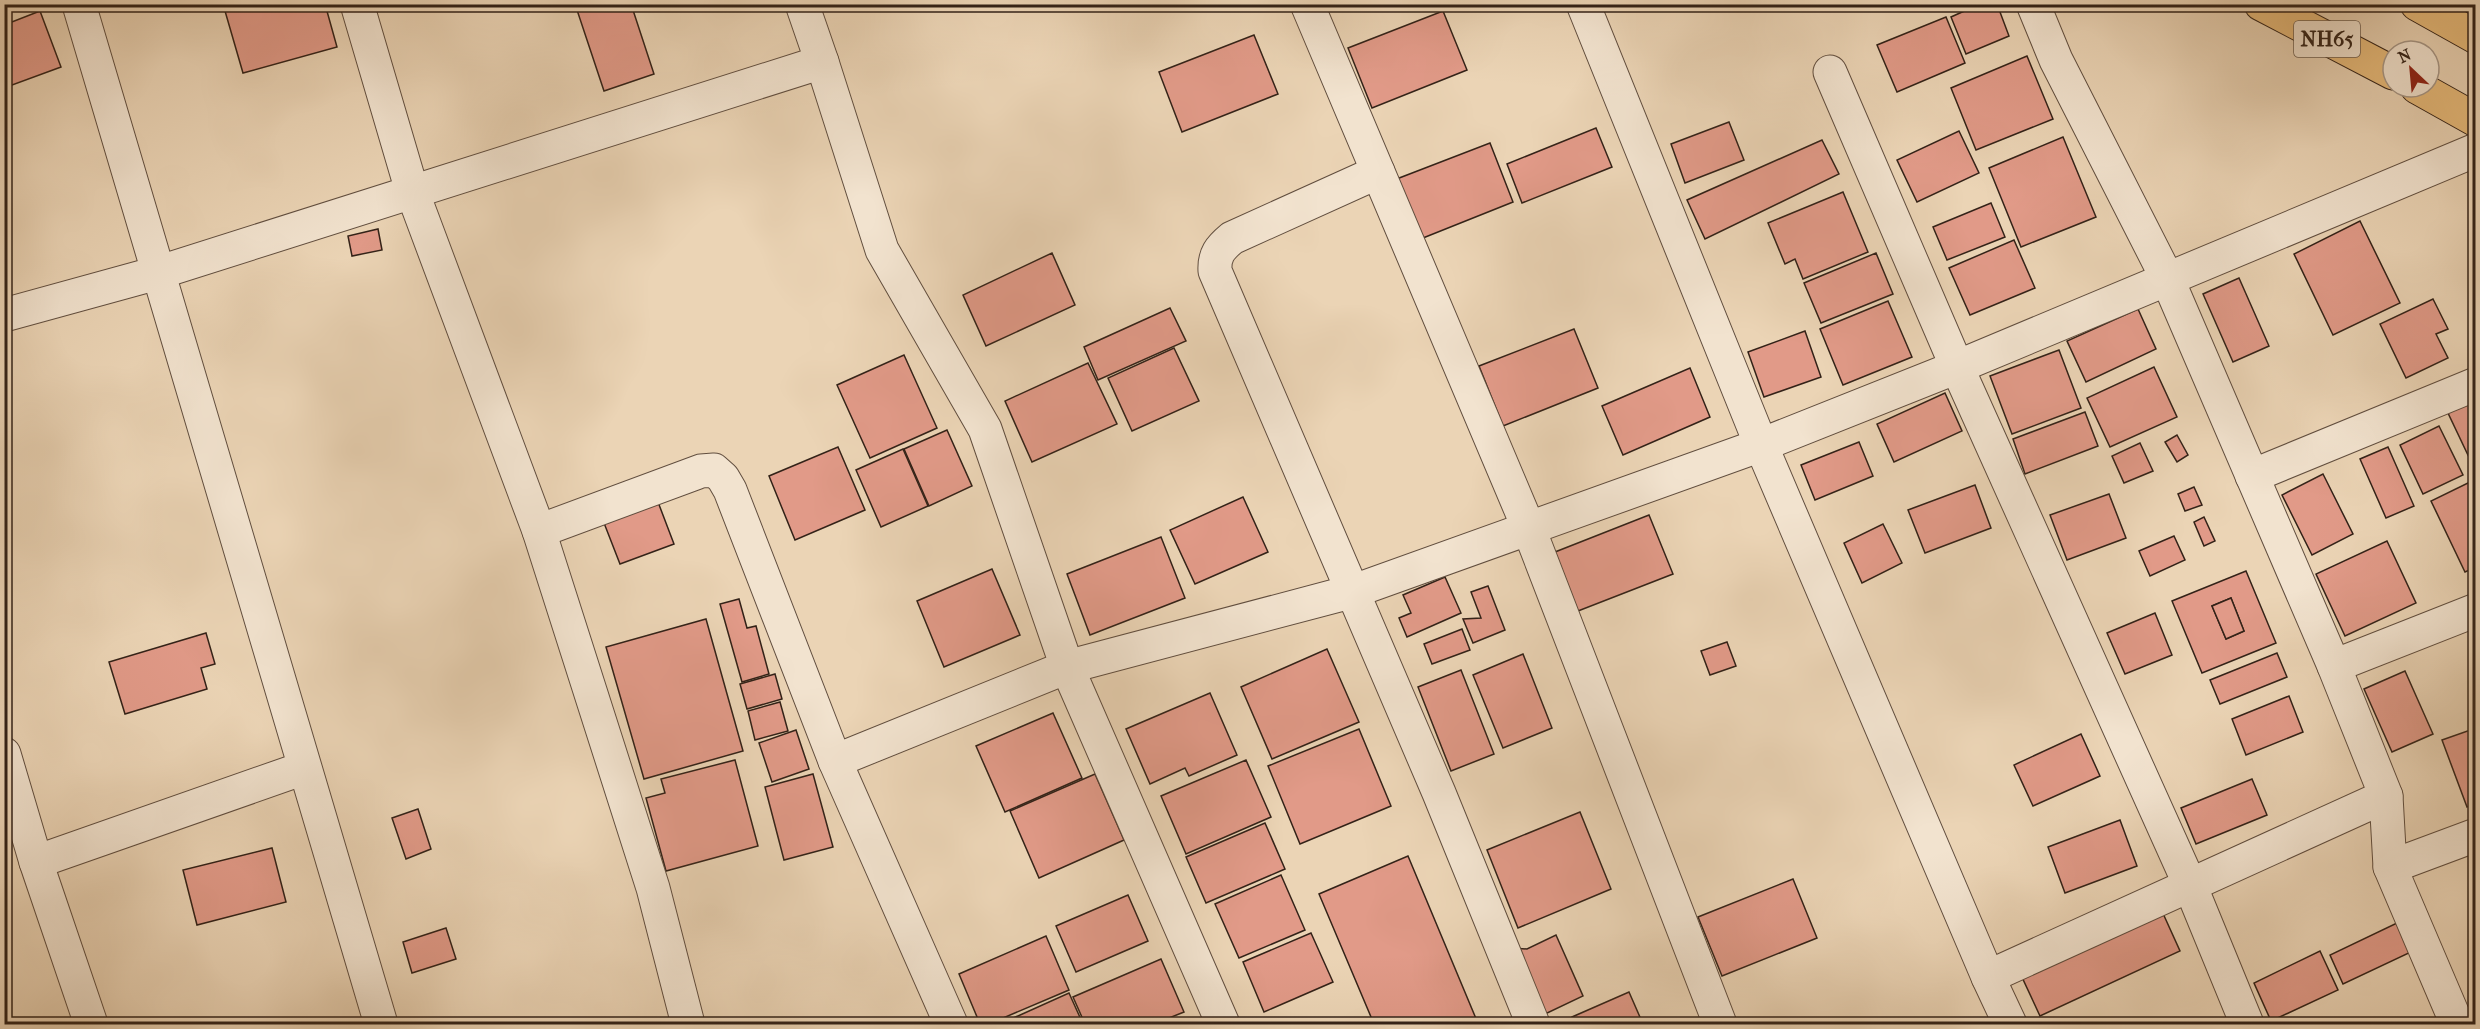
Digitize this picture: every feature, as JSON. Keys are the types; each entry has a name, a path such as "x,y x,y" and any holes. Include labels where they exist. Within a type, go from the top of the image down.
{"highway":[{"name":"NH65","path":"2261,4 2381,67"},
{"path":"2417,4 2475,37"},
{"path":"2438,99 2475,120"}],"street":[{"path":"357,4 412,191 539,531 653,888 688,1024"},
{"path":"802,4 882,250 985,429 1067,667 1223,1024"},
{"path":"1307,4 1529,529 1720,1024"},
{"path":"1583,4 1761,445 2010,1024"},
{"path":"2033,4 2056,60 2167,278 2334,666 2385,796 2390,867 2457,1024"},
{"path":"80,8 381,1024"},
{"path":"4,315 157,273 822,62"},
{"path":"1830,72 1957,367 2190,885 2247,1024"},
{"path":"835,761 1067,667 1354,591 1761,445 1957,367 2475,150"},
{"path":"1378,172 1232,238 1220,249 1214,260 1215,272 1354,591 1533,1024"},
{"path":"2252,476 2475,384"},
{"path":"539,531 701,471 714,470 723,478 730,490 835,761 951,1024"},
{"path":"2334,666 2475,610"},
{"path":"4,754 36,862 91,1024"},
{"path":"36,862 304,768"},
{"path":"1988,977 2385,796"},
{"path":"2390,867 2475,835"}],"building":[{"path":"249,4 325,4 337,47 243,73 225,11"},
{"path":"583,4 631,4 654,74 604,91 576,7"},
{"path":"1980,4 1997,4 2009,36 1966,54 1951,17"},
{"path":"40,11 61,67 4,88 4,25"},
{"path":"1443,11 1467,70 1372,108 1348,48"},
{"path":"1946,17 1965,63 1897,92 1877,45"},
{"path":"1254,35 1278,94 1182,132 1159,72"},
{"path":"2027,56 2053,119 1976,150 1951,88"},
{"path":"1729,122 1744,160 1685,183 1671,144"},
{"path":"1596,128 1612,167 1522,203 1507,164"},
{"path":"1959,131 1979,173 1917,202 1897,160"},
{"path":"2063,137 2096,217 2021,247 1989,168"},
{"path":"1822,140 1839,174 1705,239 1687,200"},
{"path":"1490,143 1513,202 1418,240 1394,180"},
{"path":"1843,192 1868,252 1803,279 1795,259 1785,264 1768,223"},
{"path":"1991,203 2005,237 1947,260 1933,227"},
{"path":"2360,221 2400,303 2333,335 2294,254"},
{"path":"378,229 382,250 352,256 348,236"},
{"path":"2014,240 2035,288 1970,315 1949,268"},
{"path":"1052,253 1075,305 986,346 963,295"},
{"path":"1876,253 1893,294 1821,323 1804,283"},
{"path":"2239,278 2269,346 2233,362 2203,294"},
{"path":"2433,299 2448,329 2436,334 2448,358 2406,378 2380,324"},
{"path":"1888,301 1912,357 1843,385 1820,329"},
{"path":"1170,308 1186,341 1098,380 1084,347"},
{"path":"2138,309 2156,349 2086,382 2067,341"},
{"path":"1574,329 1598,388 1503,426 1479,366"},
{"path":"1805,331 1821,377 1764,397 1748,352"},
{"path":"1174,348 1199,401 1132,431 1108,378"},
{"path":"2059,350 2081,408 2012,434 1990,376"},
{"path":"904,355 937,428 870,458 837,385"},
{"path":"1088,363 1117,424 1032,462 1005,401"},
{"path":"2154,367 2177,417 2110,447 2087,398"},
{"path":"1690,368 1710,417 1623,455 1602,406"},
{"path":"1945,393 1962,431 1894,462 1877,424"},
{"path":"2476,400 2476,472 2448,413"},
{"path":"2085,412 2098,446 2025,474 2013,439"},
{"path":"2439,426 2463,475 2423,494 2400,445"},
{"path":"947,430 972,486 929,506 904,449"},
{"path":"2177,435 2188,455 2177,462 2165,442"},
{"path":"1859,442 1873,476 1815,500 1801,465"},
{"path":"2140,443 2153,471 2124,483 2112,456"},
{"path":"838,447 865,510 795,540 769,476"},
{"path":"2388,447 2414,506 2386,518 2360,459"},
{"path":"903,449 928,506 881,527 856,470"},
{"path":"2323,474 2353,534 2312,555 2282,495"},
{"path":"2472,481 2476,488 2476,567 2465,572 2431,501"},
{"path":"1975,485 1991,528 1925,553 1908,510"},
{"path":"2194,487 2202,505 2185,511 2178,494"},
{"path":"2109,494 2126,538 2067,560 2050,515"},
{"path":"1243,497 1268,552 1195,584 1170,530"},
{"path":"658,502 674,544 620,564 604,523"},
{"path":"1649,515 1673,574 1578,611 1555,552"},
{"path":"2204,517 2215,541 2204,546 2194,522"},
{"path":"1883,524 1902,563 1862,583 1844,543"},
{"path":"2174,536 2185,560 2150,576 2139,551"},
{"path":"1161,537 1185,598 1090,635 1067,574"},
{"path":"2387,541 2416,603 2345,636 2316,574"},
{"path":"992,569 1020,635 944,667 917,601"},
{"path":"2246,571 2276,643 2202,673 2172,601","holes":["2231,598 2244,631 2226,639 2212,606"]},
{"path":"1445,577 1461,613 1407,637 1399,618 1411,613 1403,595"},
{"path":"1488,586 1505,630 1473,643 1463,619 1481,618 1471,592"},
{"path":"2231,598 2244,631 2226,639 2212,606"},
{"path":"739,599 747,628 756,626 769,674 742,682 720,604"},
{"path":"2155,613 2172,655 2125,674 2107,633"},
{"path":"706,619 743,751 644,779 606,647"},
{"path":"1462,629 1470,650 1432,664 1424,644"},
{"path":"206,633 215,664 201,668 207,689 125,714 109,662"},
{"path":"1727,642 1736,666 1710,675 1701,651"},
{"path":"1327,649 1359,722 1272,759 1241,687"},
{"path":"2277,653 2287,677 2220,704 2210,680"},
{"path":"1523,654 1552,728 1503,748 1473,675"},
{"path":"1461,670 1494,754 1451,771 1418,687"},
{"path":"2405,671 2433,734 2392,752 2364,689"},
{"path":"775,674 782,699 747,709 740,684"},
{"path":"1210,693 1237,755 1189,776 1185,768 1150,784 1126,729"},
{"path":"2289,696 2303,732 2246,755 2232,719"},
{"path":"780,702 788,731 755,740 748,711"},
{"path":"1053,713 1082,778 1005,812 976,746"},
{"path":"2476,728 2476,803 2467,807 2442,740"},
{"path":"1359,729 1391,806 1300,844 1268,766"},
{"path":"796,730 809,769 772,782 759,743"},
{"path":"2081,734 2100,776 2033,806 2014,765"},
{"path":"735,760 758,846 666,871 646,798 665,793 661,779"},
{"path":"1246,760 1271,817 1186,854 1161,796"},
{"path":"813,774 833,847 784,860 765,787"},
{"path":"1095,774 1124,840 1039,878 1010,811"},
{"path":"2252,779 2267,815 2196,844 2181,808"},
{"path":"418,809 431,849 406,859 392,818"},
{"path":"1580,812 1611,889 1518,928 1487,850"},
{"path":"2120,820 2137,866 2065,893 2048,847"},
{"path":"1265,823 1285,869 1206,903 1186,857"},
{"path":"272,848 286,902 197,925 183,870"},
{"path":"1408,856 1477,1021 1468,1024 1374,1024 1319,894"},
{"path":"1281,875 1305,930 1239,958 1215,904"},
{"path":"1793,879 1817,938 1722,976 1698,917"},
{"path":"1128,895 1148,941 1076,972 1056,926"},
{"path":"2161,909 2180,951 2040,1016 2021,975"},
{"path":"2397,923 2411,952 2343,984 2330,955"},
{"path":"446,928 456,959 412,973 403,942"},
{"path":"1311,933 1333,982 1264,1012 1243,962"},
{"path":"1556,935 1583,996 1543,1015 1512,948 1527,949"},
{"path":"1046,936 1069,990 989,1024 980,1024 959,974"},
{"path":"2320,951 2338,990 2271,1021 2254,983"},
{"path":"1161,959 1184,1012 1154,1024 1085,1024 1073,997"},
{"path":"1629,992 1643,1024 1575,1024 1572,1017"},
{"path":"1069,993 1083,1024 1000,1024"}]}
